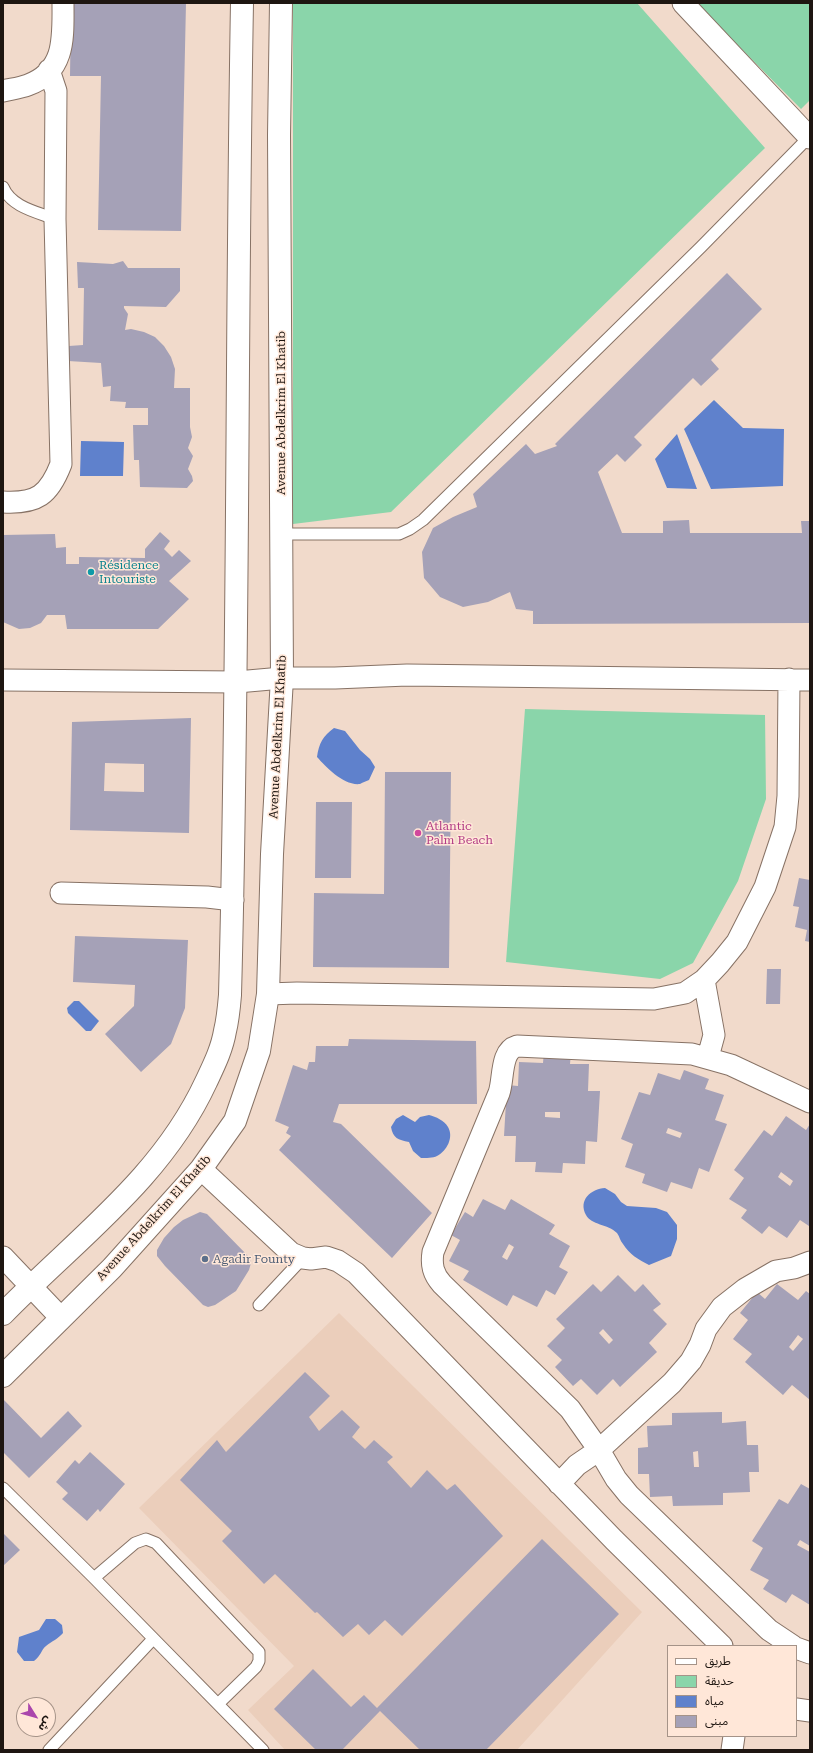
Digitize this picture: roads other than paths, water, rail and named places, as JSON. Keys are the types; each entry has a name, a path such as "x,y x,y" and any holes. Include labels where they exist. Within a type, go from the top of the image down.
{"street":[{"path":"3,91 27,85 42,78 59,59 62,44 63,3"},
{"path":"3,1314 31,1285 117,1205 156,1162 182,1126 201,1093 217,1059 225,1031 230,995 237,682 237,377 242,3"},
{"name":"Avenue Abdelkrim El Khatib","path":"3,1376 112,1268 201,1169 234,1121 259,1051 268,994 272,854 282,678 279,151 281,3"},
{"path":"683,3 810,137"},
{"path":"3,502 19,503 37,498 52,484 61,464 55,219 56,91 49,70"},
{"path":"3,680 237,682 282,678 335,678 407,675 810,680"},
{"path":"268,994 304,993 654,1000 685,993 704,980 720,963 740,936 764,887 785,827 788,796 789,679"},
{"path":"61,894 207,897 233,900"},
{"path":"704,980 714,1035 708,1057"},
{"path":"792,1645 770,1630 643,1510 616,1479 599,1450 570,1409 436,1277 432,1268 433,1252 499,1093 502,1084 506,1057 509,1050 513,1047 675,1052 708,1057 737,1068 810,1102"},
{"path":"201,1169 291,1253 303,1258 311,1259 326,1257 338,1261 356,1273 559,1484 721,1645"},
{"path":"3,1257 61,1318"},
{"path":"559,1484 577,1465 599,1450 672,1383 683,1371 700,1345 706,1329 722,1307 745,1289 776,1271 794,1268 810,1262"},
{"path":"797,1648 810,1654"},
{"path":"797,1709 810,1711"},
{"path":"732,1750 734,1737"}],"lane":[{"path":"281,534 399,534 410,529 423,520 701,247 810,137"},
{"path":"3,187 9,196 23,207 55,219"},
{"path":"259,1305 303,1258"},
{"path":"3,1488 94,1578 262,1750"},
{"path":"94,1578 135,1543 146,1539 156,1542 259,1652 259,1661 256,1667 218,1704"},
{"path":"49,1750 153,1639"}],"water":[{"path":"714,400 743,428 784,429 783,486 711,489 684,429"},
{"path":"677,434 697,489 667,488 655,459"},
{"path":"81,441 124,442 123,476 80,476"},
{"path":"334,728 345,731 360,750 370,759 375,767 369,780 360,784 348,782 336,775 317,757 322,740"},
{"path":"74,1001 79,1001 99,1021 91,1031 86,1031 68,1013 67,1008"},
{"path":"403,1115 415,1122 420,1117 429,1115 444,1122 450,1131 450,1139 444,1151 435,1157 421,1158 413,1151 409,1142 397,1138 393,1134 391,1127 396,1119"},
{"path":"605,1188 615,1194 621,1202 627,1206 656,1208 667,1212 677,1225 677,1239 671,1256 649,1265 628,1251 617,1233 588,1218 584,1210 587,1196 595,1191"},
{"path":"46,1619 55,1619 62,1625 63,1633 48,1644 34,1661 24,1661 17,1652 19,1637 39,1630"}],"place":[{"name":"Résidence Intouriste","path":"91,572"},
{"name":"Atlantic Palm Beach","path":"418,833"},
{"name":"Agadir Founty","path":"205,1259"}]}
